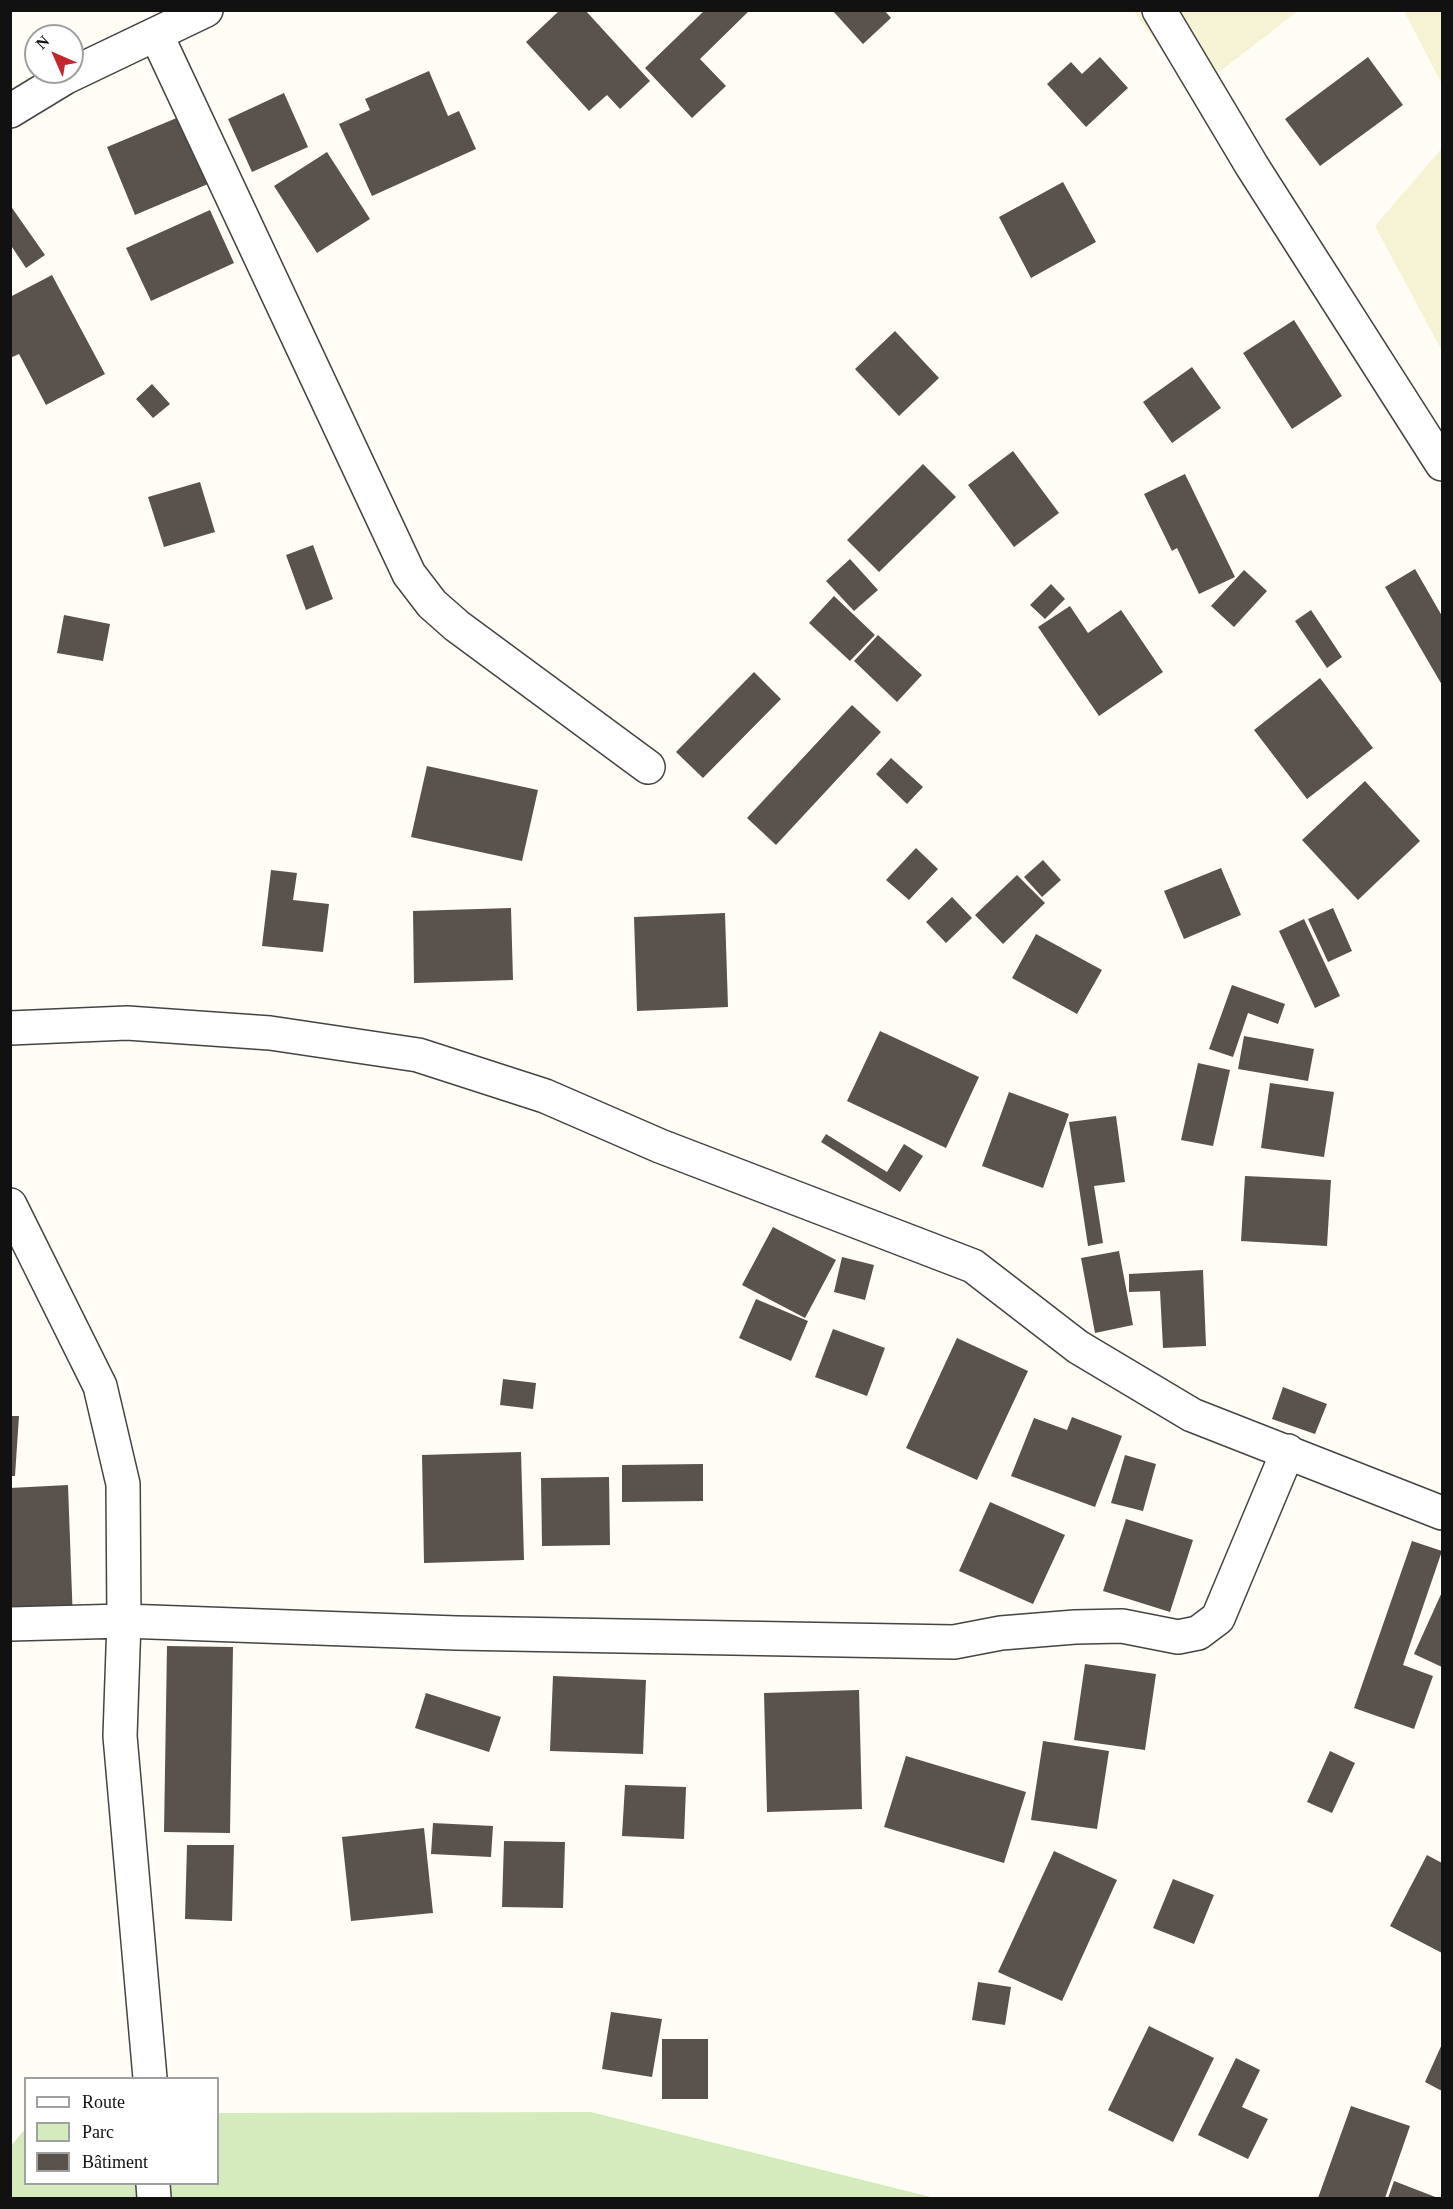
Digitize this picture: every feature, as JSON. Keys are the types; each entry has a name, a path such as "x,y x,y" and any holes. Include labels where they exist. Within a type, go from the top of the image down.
{"street":[{"path":"10,111 66,77 206,10"},
{"path":"1159,10 1252,166 1443,464"},
{"path":"156,34 409,574 432,604 457,626 648,767"},
{"path":"10,1028 127,1023 270,1033 418,1055 545,1096 660,1146 974,1266 1078,1347 1192,1415 1443,1513"},
{"path":"10,1205 100,1386 123,1484 124,1622 120,1736 150,2077"},
{"path":"10,1624 124,1622 456,1633 954,1642 1001,1633 1122,1626 1178,1637 1198,1633 1218,1618 1288,1451"}],"shaded area":[{"path":"1134,11 1298,11 1192,93"},
{"path":"1404,11 1442,11 1442,84"},
{"path":"1442,148 1442,351 1375,226"}],"green space":[{"path":"591,2112 935,2198 11,2198 11,2146 24,2130 24,2185 219,2185 219,2113"}],"building":[{"path":"560,10 585,10 650,81 620,109 607,95 589,111 526,42"},
{"path":"705,10 750,10 700,59 726,86 692,118 645,68"},
{"path":"832,10 884,10 891,18 863,44"},
{"path":"1100,57 1128,88 1086,127 1047,84 1071,62 1082,74"},
{"path":"1368,57 1403,105 1320,166 1285,119"},
{"path":"429,71 448,116 459,111 476,149 372,196 339,124 370,110 365,99"},
{"path":"284,93 308,147 252,172 228,119"},
{"path":"179,117 208,184 135,215 107,147"},
{"path":"327,152 370,219 317,253 274,186"},
{"path":"1063,182 1096,242 1031,278 999,217"},
{"path":"10,205 45,255 26,268 10,244"},
{"path":"210,210 234,263 151,301 126,248"},
{"path":"52,275 105,374 46,405 19,354 10,358 10,297"},
{"path":"1294,320 1342,396 1292,429 1243,353"},
{"path":"895,331 939,378 899,416 855,369"},
{"path":"1192,367 1221,408 1172,443 1143,402"},
{"path":"152,384 170,404 153,418 136,399"},
{"path":"1013,451 1059,513 1014,547 968,485"},
{"path":"923,464 956,497 879,572 847,540"},
{"path":"1185,474 1235,577 1199,594 1177,548 1172,551 1144,494"},
{"path":"200,482 215,532 164,547 148,497"},
{"path":"313,545 333,599 306,610 286,555"},
{"path":"850,559 878,590 854,611 826,581"},
{"path":"1415,569 1442,616 1442,685 1385,587"},
{"path":"1244,570 1267,591 1234,627 1211,606"},
{"path":"1051,584 1065,599 1045,619 1030,605"},
{"path":"834,596 875,635 850,661 809,623"},
{"path":"1070,606 1088,633 1121,610 1163,672 1099,716 1038,627"},
{"path":"1311,610 1342,657 1327,668 1295,621"},
{"path":"64,615 110,624 103,661 57,653"},
{"path":"878,635 922,675 897,702 854,661"},
{"path":"754,672 781,699 703,778 676,752"},
{"path":"1320,678 1373,748 1307,799 1254,730"},
{"path":"852,705 881,732 776,845 747,818"},
{"path":"891,758 923,787 907,804 876,774"},
{"path":"427,766 538,790 522,861 411,837"},
{"path":"1365,781 1420,841 1358,900 1302,840"},
{"path":"916,848 938,869 909,900 886,880"},
{"path":"1043,860 1061,880 1042,897 1024,877"},
{"path":"1221,868 1241,915 1184,939 1164,891"},
{"path":"271,870 297,873 293,900 329,904 323,952 262,946"},
{"path":"1017,875 1045,903 1003,944 975,915"},
{"path":"952,897 972,918 946,943 926,922"},
{"path":"511,908 513,980 414,983 413,911"},
{"path":"1333,908 1352,951 1328,962 1308,919"},
{"path":"725,913 728,1007 637,1011 634,917"},
{"path":"1304,919 1340,996 1315,1008 1279,931"},
{"path":"1036,934 1102,970 1077,1014 1012,978"},
{"path":"1232,985 1285,1004 1278,1024 1248,1013 1233,1057 1209,1049"},
{"path":"880,1031 979,1077 946,1148 847,1101"},
{"path":"1244,1036 1314,1049 1308,1081 1238,1069"},
{"path":"1198,1063 1230,1070 1213,1146 1181,1140"},
{"path":"1270,1083 1334,1092 1324,1157 1261,1148"},
{"path":"1009,1092 1069,1114 1043,1188 982,1166"},
{"path":"1116,1116 1125,1182 1094,1186 1103,1243 1088,1246 1069,1122"},
{"path":"826,1134 887,1172 904,1144 923,1156 900,1192 821,1142"},
{"path":"1245,1176 1331,1180 1327,1246 1241,1241"},
{"path":"773,1227 836,1260 805,1318 742,1285"},
{"path":"1119,1251 1133,1325 1095,1333 1081,1258"},
{"path":"842,1257 874,1265 865,1300 834,1292"},
{"path":"1203,1270 1206,1346 1163,1348 1160,1291 1129,1292 1129,1274"},
{"path":"756,1299 808,1321 791,1361 739,1338"},
{"path":"833,1329 885,1348 867,1396 815,1377"},
{"path":"957,1338 1028,1371 977,1480 906,1448"},
{"path":"503,1379 536,1383 533,1409 500,1405"},
{"path":"1283,1387 1327,1404 1315,1434 1272,1419"},
{"path":"10,1416 19,1416 15,1476 10,1476"},
{"path":"1072,1417 1122,1436 1095,1507 1011,1476 1034,1418 1067,1430"},
{"path":"521,1452 524,1560 424,1563 422,1455"},
{"path":"1125,1455 1156,1464 1143,1511 1111,1503"},
{"path":"703,1464 703,1501 622,1502 622,1465"},
{"path":"609,1477 610,1545 542,1546 541,1478"},
{"path":"68,1485 73,1622 10,1624 10,1488"},
{"path":"990,1502 1065,1535 1033,1604 959,1571"},
{"path":"1126,1519 1193,1540 1170,1612 1103,1591"},
{"path":"1412,1541 1442,1551 1403,1665 1433,1676 1414,1729 1354,1708"},
{"path":"1442,1592 1442,1667 1414,1654"},
{"path":"167,1646 233,1647 230,1833 164,1832"},
{"path":"1085,1664 1156,1674 1145,1750 1074,1740"},
{"path":"553,1676 646,1680 643,1754 550,1751"},
{"path":"859,1690 862,1809 767,1812 764,1693"},
{"path":"426,1693 501,1717 489,1752 415,1728"},
{"path":"1043,1741 1109,1751 1097,1829 1031,1820"},
{"path":"1330,1751 1355,1763 1332,1813 1307,1802"},
{"path":"906,1756 1026,1792 1004,1863 884,1827"},
{"path":"625,1785 686,1787 684,1839 622,1836"},
{"path":"433,1823 493,1826 491,1857 431,1854"},
{"path":"424,1828 433,1913 351,1921 342,1837"},
{"path":"504,1841 565,1842 563,1908 502,1907"},
{"path":"187,1845 234,1845 232,1921 185,1919"},
{"path":"1054,1851 1117,1880 1062,2001 998,1972"},
{"path":"1427,1855 1442,1863 1442,1953 1390,1926"},
{"path":"1173,1879 1214,1895 1194,1944 1153,1928"},
{"path":"978,1982 1011,1987 1005,2025 972,2020"},
{"path":"611,2012 662,2019 652,2077 602,2069"},
{"path":"1149,2026 1214,2058 1173,2142 1108,2110"},
{"path":"662,2039 708,2039 708,2099 662,2099"},
{"path":"1442,2044 1442,2091 1425,2082"},
{"path":"1236,2058 1260,2070 1242,2107 1268,2119 1248,2159 1198,2135"},
{"path":"1351,2106 1410,2126 1385,2198 1318,2198"},
{"path":"1394,2181 1438,2198 1388,2198"}]}
